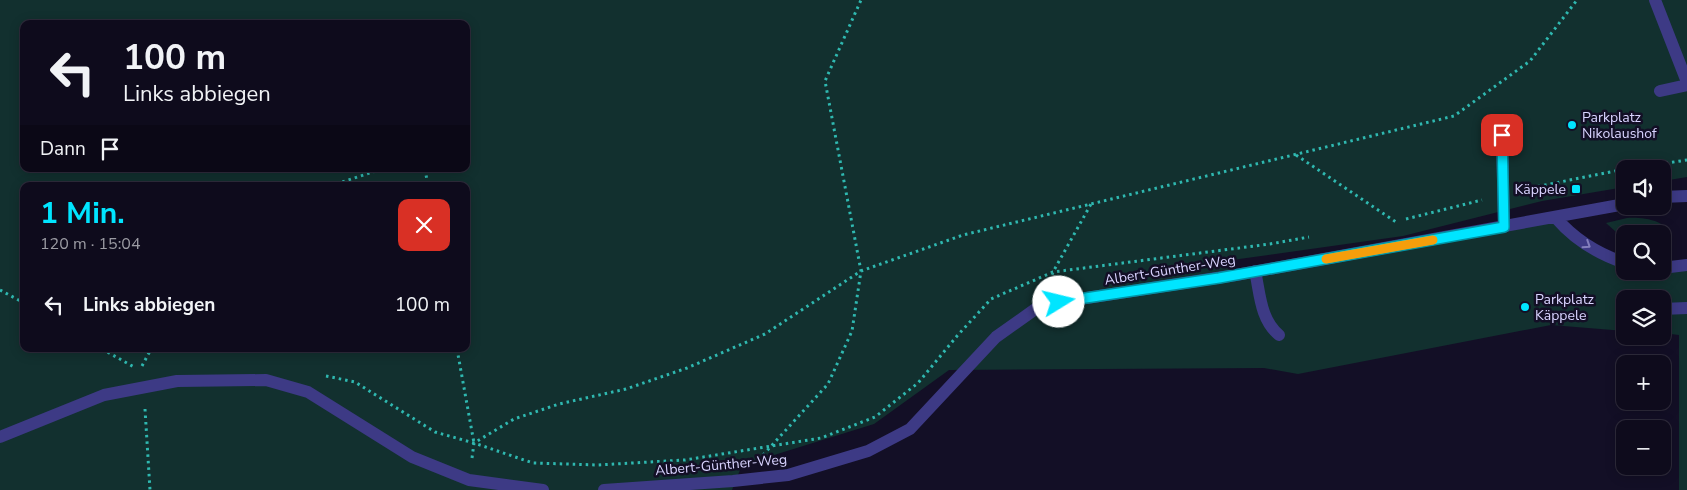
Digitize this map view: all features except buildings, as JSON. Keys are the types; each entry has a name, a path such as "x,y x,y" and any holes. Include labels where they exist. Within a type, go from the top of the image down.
{"street":[{"path":"1655,0 1687,84 1660,91"},
{"path":"1502,135 1504,227"},
{"path":"1671,197 1687,196"},
{"name":"Albert-Günther-Weg","path":"604,490 733,481 788,475 868,450 910,429 996,337 1041,305 1202,281 1616,206"},
{"path":"1556,218 1572,235 1616,260"},
{"path":"1671,267 1687,266"},
{"path":"1255,271 1264,315 1271,328 1279,335"},
{"path":"1671,309 1687,308"},
{"path":"0,437 104,395 177,381 266,380 308,392 412,457 469,480 543,490"}],"path":[{"path":"772,447 828,384 852,331 861,271 825,81 860,0"},
{"path":"474,443 514,419 559,404 626,389 687,368 765,334 861,271 963,235 1454,116 1530,61 1578,0"},
{"path":"1296,155 1396,222"},
{"path":"1671,162 1687,160"},
{"path":"1386,224 1503,194 1616,171"},
{"path":"342,182 373,172"},
{"path":"1053,272 1091,204"},
{"path":"319,374 355,382 435,432 533,463 598,465 685,460 821,438 876,417 918,382 957,336 992,299 1053,272 1318,236"},
{"path":"0,290 20,302"},
{"path":"107,352 140,371 148,369"},
{"path":"458,352 474,443 469,480"},
{"path":"144,387 150,490"}],"green space":[{"path":"0,0 1687,0 1687,177 1671,180 1671,160 1616,160 1616,189 1542,201 1403,236 1232,260 1236,275 1556,218 1616,257 1616,280 1671,280 1671,269 1687,265 1687,490 1679,490 1679,335 1671,334 1671,290 1616,290 1616,330 1551,325 1298,374 1264,368 949,370 874,424 742,465 732,490 0,490"},
{"path":"1627,218 1641,218 1663,225 1616,225 1616,232 1606,223"}],"slow traffic":[{"path":"1326,259 1433,240"}],"place":[{"name":"Parkplatz Nikolaushof","path":"1572,125"},
{"name":"Käppele","path":"1576,189"},
{"name":"Parkplatz Käppele","path":"1525,307"}],"route":[{"path":"1059,302 1219,278 1504,227 1502,135"}]}
